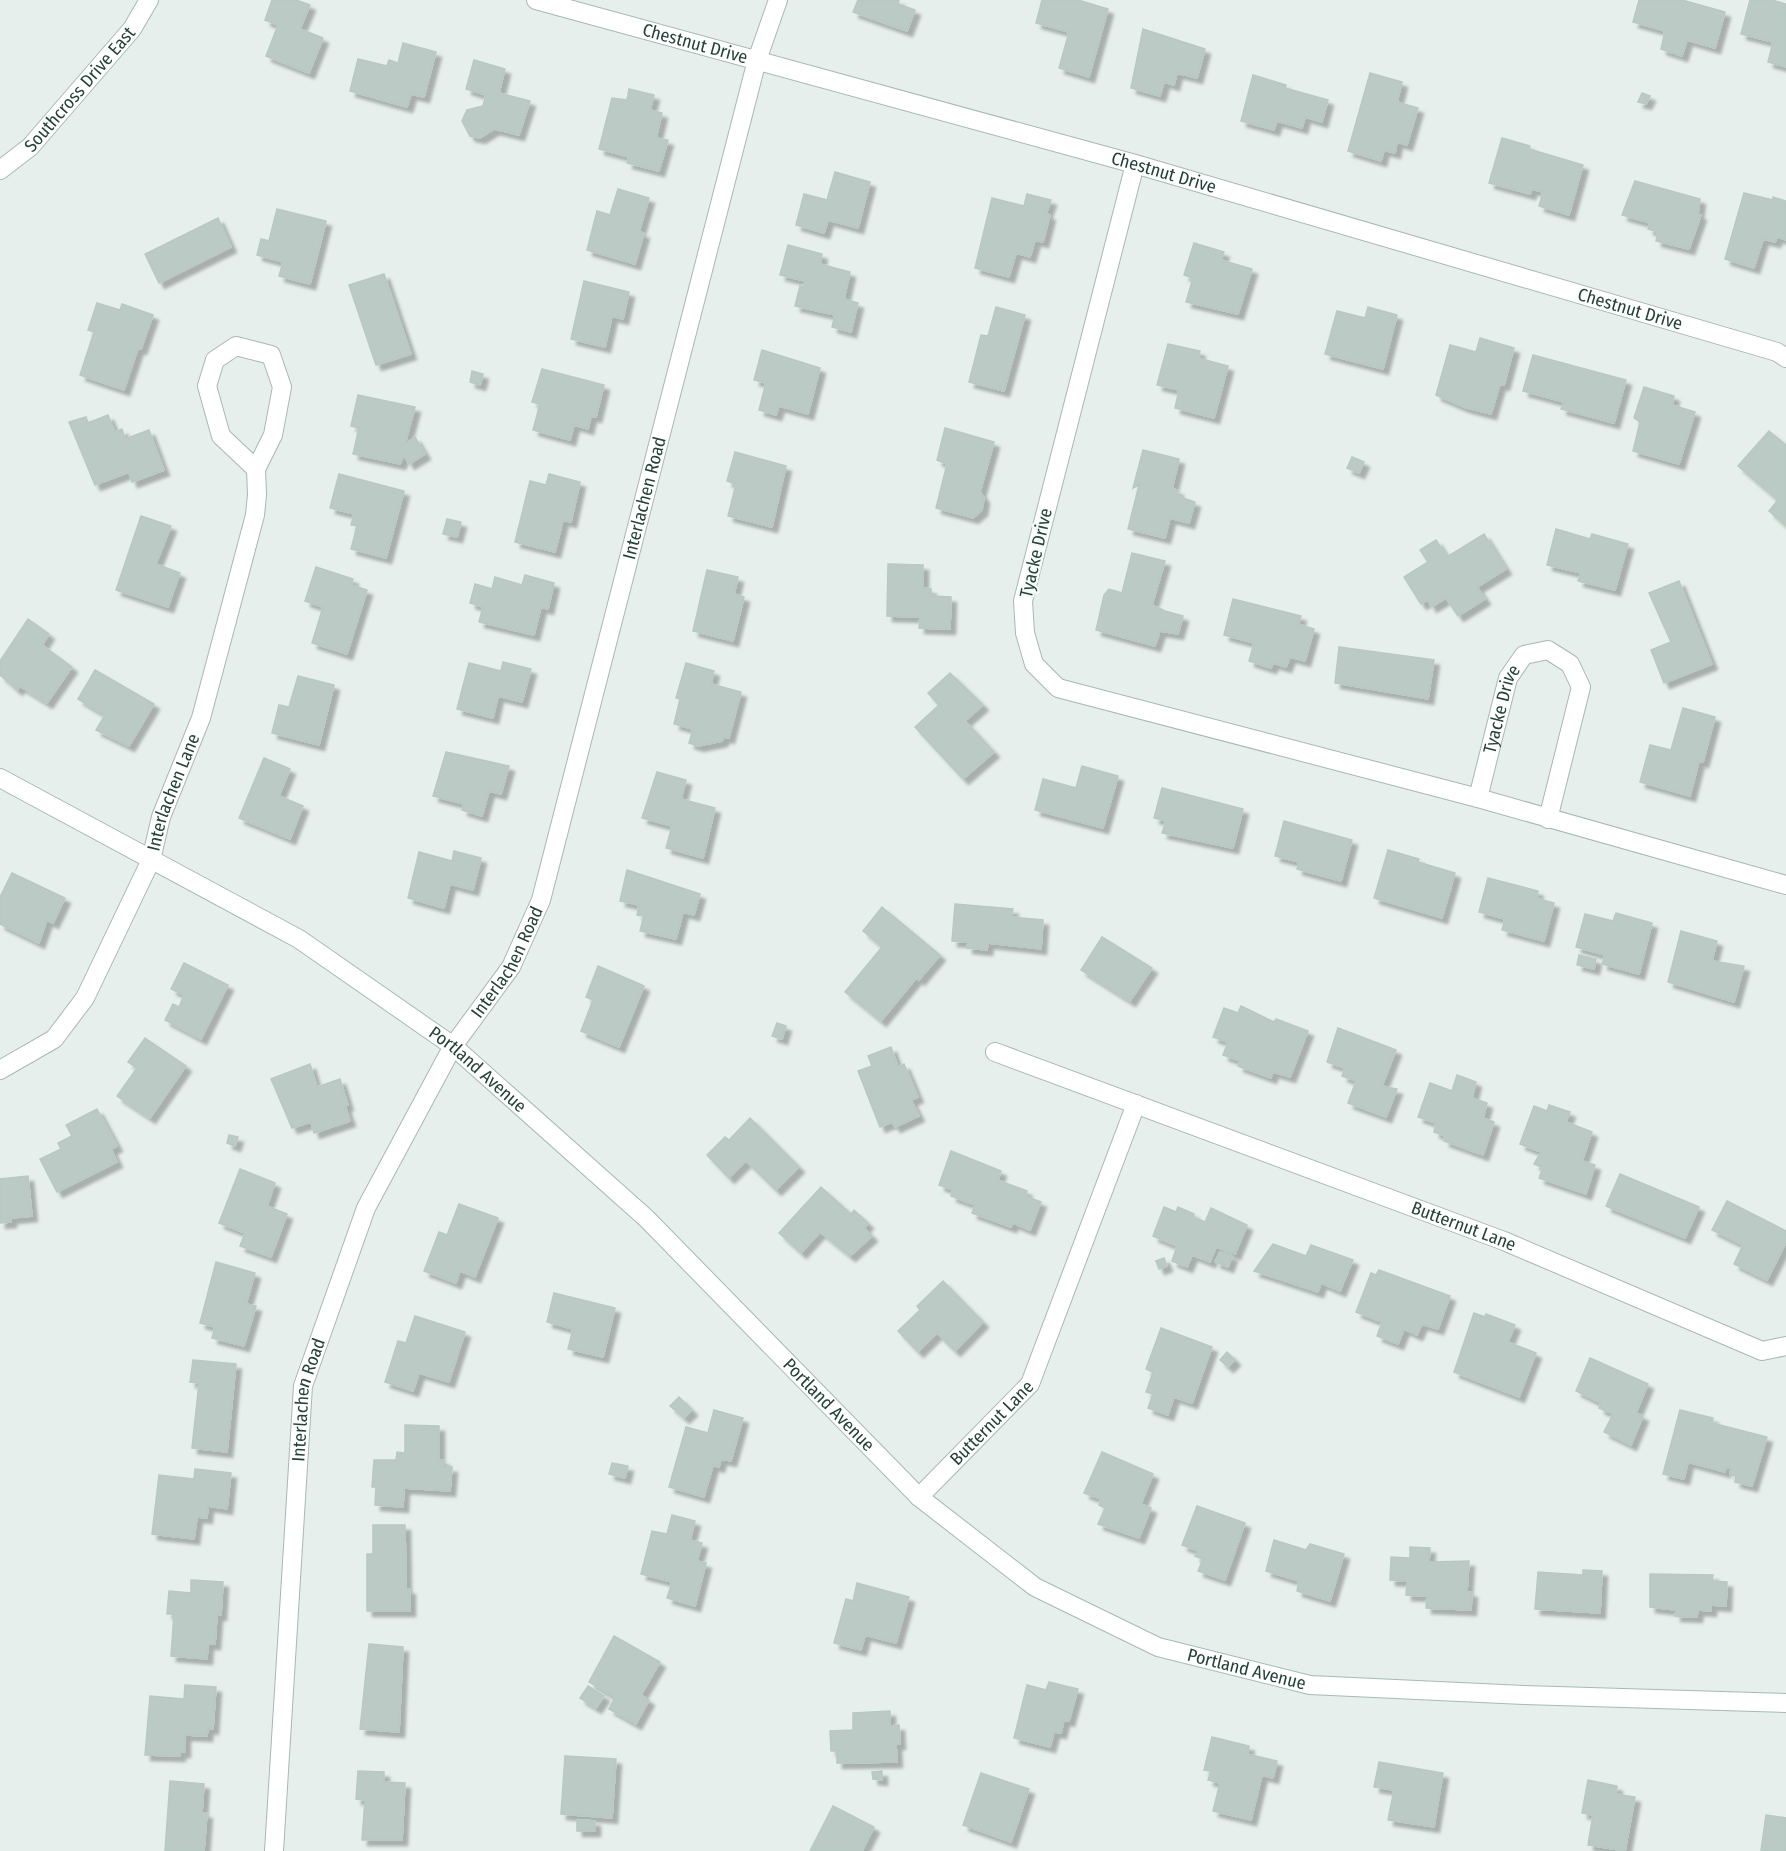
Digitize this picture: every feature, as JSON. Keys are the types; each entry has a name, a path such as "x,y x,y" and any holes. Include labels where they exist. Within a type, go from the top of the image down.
{"street":[{"name":"Southcross Drive East","path":"0,170 38,138 132,29 149,0"},
{"name":"Chestnut Drive","path":"536,0 1135,164 1777,352 1786,358"},
{"name":"Interlachen Road","path":"274,1851 303,1386 366,1208 453,1046 511,967 541,900 757,60 778,0"},
{"name":"Tyacke Drive","path":"1135,164 1023,601 1025,633 1034,664 1058,688 1478,798 1786,885"},
{"name":"Interlachen Lane","path":"0,1070 54,1039 86,998 151,861 161,817 201,718 255,515 256,469 273,435 282,387 271,355 236,346 215,360 207,386 221,436 256,469"},
{"name":"Tyacke Drive","path":"1478,798 1508,678 1524,655 1548,650 1570,664 1581,687 1548,819"},
{"name":"Portland Avenue","path":"0,778 298,939 453,1046 646,1218 919,1497 1035,1587 1158,1647 1310,1685 1524,1695 1786,1703"},
{"name":"Butternut Lane","path":"995,1052 1504,1241 1762,1351 1786,1346"},
{"name":"Butternut Lane","path":"919,1497 1030,1384 1136,1104"}],"building":[{"path":"272,0 296,0 310,5 300,29 323,38 309,73 266,56 278,25 265,20"},
{"path":"858,0 899,0 898,4 915,10 907,31 853,12"},
{"path":"1042,0 1078,0 1108,9 1089,77 1059,68 1069,32 1036,23"},
{"path":"1639,0 1682,0 1725,12 1715,48 1687,40 1682,56 1661,49 1665,31 1633,22"},
{"path":"1750,0 1772,0 1786,4 1786,67 1768,62 1773,42 1741,34"},
{"path":"1143,29 1205,49 1197,78 1177,73 1174,85 1164,82 1160,96 1131,88"},
{"path":"403,43 436,52 424,97 411,94 407,107 350,91 358,59 387,66 389,60 398,63"},
{"path":"474,60 505,69 499,93 530,101 519,135 494,129 480,138 470,136 462,121 467,110 483,106 486,95 466,89"},
{"path":"1370,73 1402,82 1397,102 1418,108 1407,145 1397,142 1395,153 1384,150 1381,161 1348,151"},
{"path":"1253,75 1286,85 1285,88 1328,100 1322,122 1305,117 1302,128 1277,121 1274,130 1241,121"},
{"path":"629,89 654,95 650,110 662,113 656,138 668,140 659,171 627,163 629,157 599,149 612,98 627,100"},
{"path":"1642,93 1650,96 1646,104 1638,102"},
{"path":"1502,138 1530,146 1529,149 1583,165 1569,215 1539,206 1543,192 1532,189 1530,194 1489,183"},
{"path":"835,172 870,182 858,228 828,220 824,233 796,225 804,194 827,200"},
{"path":"1635,181 1700,199 1698,214 1701,215 1689,249 1656,241 1658,232 1648,229 1650,223 1622,215"},
{"path":"618,189 649,198 639,232 644,233 635,264 587,250 597,211 610,215"},
{"path":"1744,193 1786,201 1786,240 1777,237 1775,242 1763,239 1754,268 1725,259"},
{"path":"1027,194 1051,200 1046,214 1050,215 1043,242 1035,240 1030,257 1016,253 1009,277 975,268 992,198 1024,206"},
{"path":"277,209 326,221 310,284 279,276 283,262 257,255 261,239 269,241"},
{"path":"218,218 231,247 159,283 145,254"},
{"path":"1194,243 1224,252 1221,260 1252,269 1238,314 1186,302 1193,278 1184,275"},
{"path":"788,245 822,254 820,264 850,272 844,299 858,303 851,332 832,327 835,315 795,306 800,286 804,287 805,281 780,275"},
{"path":"384,274 411,354 376,365 349,285"},
{"path":"584,281 629,292 623,319 612,316 605,347 571,339"},
{"path":"97,303 120,310 122,304 153,315 141,349 138,348 124,390 80,375 94,332 88,330"},
{"path":"996,307 1025,315 1004,391 969,382 981,335 988,336"},
{"path":"1368,307 1397,315 1383,369 1325,354 1337,311 1365,318"},
{"path":"1480,338 1514,348 1504,385 1500,384 1491,414 1464,407 1436,395 1450,345 1476,352"},
{"path":"1168,344 1200,351 1198,358 1228,366 1214,418 1175,408 1179,390 1157,385"},
{"path":"762,350 820,368 808,414 779,406 776,415 759,410 766,383 754,380"},
{"path":"1533,355 1626,380 1614,423 1561,409 1564,402 1523,391"},
{"path":"542,369 604,385 596,417 591,416 588,429 574,425 570,440 533,430 540,404 532,402"},
{"path":"472,371 483,374 480,385 470,382"},
{"path":"1644,387 1674,396 1672,405 1695,412 1679,464 1633,451 1640,422 1634,418"},
{"path":"358,395 415,407 405,444 415,437 425,454 409,464 404,455 400,464 353,454 359,428 351,426"},
{"path":"108,415 115,432 122,429 125,439 149,430 164,470 132,482 129,472 95,485 69,422 86,417 88,423"},
{"path":"945,428 994,442 980,492 984,498 982,510 973,518 936,508 947,464 937,460"},
{"path":"1769,431 1786,445 1786,526 1769,511 1778,500 1738,466"},
{"path":"1143,450 1179,459 1172,489 1178,490 1177,496 1195,502 1189,523 1170,518 1165,538 1128,529 1139,485 1133,488"},
{"path":"735,452 786,466 772,527 728,516 736,484 727,481"},
{"path":"1352,457 1364,462 1359,473 1347,468"},
{"path":"339,474 404,491 386,558 351,549 357,526 351,525 354,514 330,508"},
{"path":"549,474 580,482 571,522 563,520 555,552 515,542 530,481 546,485"},
{"path":"141,516 171,526 156,564 180,573 168,607 116,590"},
{"path":"447,519 461,522 457,537 443,534"},
{"path":"1556,529 1590,539 1592,534 1628,544 1615,590 1578,581 1581,573 1547,565"},
{"path":"1484,534 1506,569 1477,587 1485,599 1458,616 1446,598 1431,607 1428,600 1421,604 1404,577 1428,562 1420,550 1436,540 1447,557"},
{"path":"1132,553 1165,561 1152,605 1183,616 1178,634 1160,631 1155,646 1096,630 1104,595 1109,589 1122,593"},
{"path":"888,564 923,565 923,588 931,589 931,596 951,597 950,629 919,628 920,617 887,616"},
{"path":"316,567 353,579 351,585 367,590 347,654 312,643 323,607 305,601"},
{"path":"707,570 738,577 734,594 744,597 733,641 693,631"},
{"path":"525,575 554,583 548,609 541,607 534,635 479,622 483,607 470,603 475,584 492,589 495,577 522,585"},
{"path":"1679,581 1712,664 1664,683 1651,650 1671,642 1649,593"},
{"path":"1233,599 1301,616 1298,624 1314,629 1305,661 1290,657 1286,667 1273,663 1271,668 1249,661 1254,643 1224,635"},
{"path":"28,619 49,634 42,645 72,667 47,703 20,686 17,690 0,675 0,661"},
{"path":"1339,647 1434,660 1428,699 1335,683"},
{"path":"503,662 531,669 522,702 498,696 493,718 457,709 469,663 501,671"},
{"path":"686,663 714,671 711,684 741,692 729,738 724,737 722,741 698,746 689,743 693,729 674,724 680,699 676,698"},
{"path":"95,670 154,704 129,746 96,730 105,715 78,699"},
{"path":"950,673 983,705 965,721 994,752 963,779 915,727 939,705 928,693"},
{"path":"298,676 334,685 319,745 272,733 279,705 289,707"},
{"path":"1683,708 1715,717 1703,762 1699,761 1690,796 1640,782 1650,745 1671,750"},
{"path":"446,752 509,766 501,794 489,791 482,816 462,810 464,804 433,796"},
{"path":"264,758 290,769 279,796 303,806 290,839 239,818"},
{"path":"1082,766 1118,776 1103,828 1035,810 1043,779 1076,788"},
{"path":"657,772 686,780 681,799 715,808 703,858 666,848 672,826 642,818"},
{"path":"1162,788 1243,809 1233,848 1162,833 1166,821 1154,818"},
{"path":"1284,821 1352,840 1341,881 1297,869 1299,862 1275,856"},
{"path":"1388,850 1455,873 1442,918 1374,898"},
{"path":"454,851 481,858 473,890 450,884 444,908 408,898 419,852 452,861"},
{"path":"627,870 700,894 694,915 683,912 676,939 640,931 644,916 637,915 639,905 620,901"},
{"path":"12,873 65,898 53,923 47,920 39,943 0,924 0,897"},
{"path":"1488,878 1538,891 1536,898 1554,903 1544,941 1502,930 1505,919 1479,912"},
{"path":"955,904 1013,909 1011,917 1043,920 1041,949 988,943 987,950 967,948 968,942 952,941"},
{"path":"882,907 940,955 919,980 917,977 881,1021 845,992 882,947 863,931"},
{"path":"1616,913 1652,923 1639,974 1602,964 1605,955 1576,947 1585,914 1613,921"},
{"path":"1681,931 1717,941 1712,961 1744,966 1734,1002 1668,982"},
{"path":"1102,937 1152,968 1130,1001 1081,970"},
{"path":"1579,955 1596,959 1594,969 1577,965"},
{"path":"184,963 228,985 201,1039 165,1020 173,1004 179,1007 184,995 171,989"},
{"path":"598,966 644,986 619,1047 581,1031 593,1000 586,997"},
{"path":"1241,1006 1274,1022 1276,1019 1308,1031 1290,1077 1273,1072 1271,1078 1238,1066 1240,1061 1223,1055 1228,1042 1213,1037 1224,1008 1238,1013"},
{"path":"777,1023 786,1026 782,1039 772,1036"},
{"path":"1338,1028 1396,1050 1382,1086 1397,1089 1386,1117 1348,1103 1356,1081 1342,1076 1345,1068 1327,1062"},
{"path":"145,1038 186,1066 150,1118 117,1096 137,1068 128,1062"},
{"path":"891,1047 898,1067 904,1064 918,1097 911,1100 919,1116 895,1127 892,1122 880,1127 858,1071 872,1066 868,1056"},
{"path":"310,1064 317,1087 340,1079 350,1121 314,1133 311,1122 292,1128 271,1079"},
{"path":"1457,1075 1476,1082 1472,1098 1487,1103 1483,1118 1494,1122 1483,1155 1444,1141 1445,1136 1434,1132 1436,1123 1418,1117 1430,1083 1452,1091"},
{"path":"1549,1105 1570,1112 1566,1122 1592,1132 1582,1161 1595,1165 1586,1194 1539,1178 1543,1168 1534,1164 1541,1152 1520,1144 1534,1106 1547,1111"},
{"path":"97,1109 117,1146 111,1149 117,1162 57,1192 40,1159 61,1149 58,1143 72,1136 66,1125"},
{"path":"750,1118 799,1167 776,1190 746,1161 729,1178 707,1155 725,1137 729,1140"},
{"path":"229,1135 238,1137 235,1146 227,1143"},
{"path":"951,1151 1001,1171 998,1180 1027,1191 1025,1196 1041,1202 1030,1230 1013,1223 1011,1227 972,1213 975,1205 951,1196 953,1190 939,1185"},
{"path":"240,1169 275,1183 267,1206 287,1214 271,1257 240,1246 245,1233 219,1223"},
{"path":"1620,1174 1699,1207 1685,1238 1606,1206"},
{"path":"28,1176 32,1216 11,1218 11,1222 0,1223 0,1179"},
{"path":"821,1187 851,1214 854,1210 868,1223 864,1228 872,1236 850,1256 820,1232 801,1253 779,1233"},
{"path":"1727,1201 1786,1231 1786,1242 1767,1280 1734,1264 1743,1245 1712,1230"},
{"path":"459,1204 498,1218 475,1277 460,1271 456,1283 424,1271 439,1232 447,1235"},
{"path":"1164,1207 1176,1212 1178,1207 1205,1222 1211,1208 1247,1225 1235,1254 1216,1247 1210,1262 1192,1255 1187,1267 1172,1261 1177,1246 1153,1236"},
{"path":"1273,1244 1306,1256 1311,1245 1353,1260 1340,1291 1321,1283 1318,1292 1254,1271"},
{"path":"1220,1252 1232,1256 1228,1267 1215,1262"},
{"path":"1164,1258 1167,1266 1159,1269 1156,1261"},
{"path":"216,1262 255,1273 246,1304 256,1306 244,1346 212,1338 215,1327 200,1323"},
{"path":"1379,1270 1450,1296 1438,1329 1422,1324 1417,1335 1404,1329 1398,1344 1377,1336 1382,1322 1356,1312 1371,1273 1376,1275"},
{"path":"943,1281 983,1322 955,1351 937,1333 918,1352 898,1331 920,1310 917,1306"},
{"path":"554,1293 615,1308 603,1357 568,1349 573,1329 547,1322"},
{"path":"1474,1313 1485,1317 1486,1314 1515,1325 1508,1342 1536,1353 1519,1397 1454,1372"},
{"path":"415,1316 465,1332 449,1382 419,1373 413,1391 385,1382 398,1341 406,1343"},
{"path":"1161,1328 1212,1347 1192,1403 1174,1397 1168,1415 1148,1408 1153,1394 1146,1392 1153,1372 1146,1369"},
{"path":"1227,1352 1235,1360 1228,1367 1220,1360"},
{"path":"1590,1358 1648,1384 1636,1413 1643,1416 1631,1445 1604,1432 1613,1414 1599,1408 1601,1403 1576,1391"},
{"path":"193,1360 236,1364 227,1452 192,1448 199,1383 190,1382"},
{"path":"679,1397 692,1410 684,1418 670,1406"},
{"path":"714,1410 743,1418 731,1461 721,1459 719,1467 713,1465 704,1497 669,1487 686,1427 708,1433"},
{"path":"1680,1410 1713,1418 1712,1423 1767,1437 1752,1486 1735,1482 1736,1476 1730,1475 1731,1468 1726,1467 1725,1472 1688,1462 1684,1479 1663,1474"},
{"path":"405,1425 439,1426 439,1460 444,1460 444,1467 452,1467 450,1491 404,1488 403,1507 375,1505 376,1487 372,1487 374,1460 396,1460 397,1452 405,1453"},
{"path":"1102,1452 1153,1474 1141,1504 1151,1508 1139,1538 1098,1524 1105,1508 1099,1505 1101,1499 1084,1493"},
{"path":"612,1463 628,1466 625,1478 609,1474"},
{"path":"195,1469 231,1473 227,1509 208,1506 207,1518 197,1517 194,1539 152,1534 159,1475 194,1479"},
{"path":"1197,1506 1245,1523 1225,1580 1198,1571 1203,1559 1195,1556 1198,1551 1182,1545"},
{"path":"672,1515 695,1521 690,1540 702,1543 697,1561 706,1563 695,1606 667,1598 672,1582 641,1574 652,1531 667,1534"},
{"path":"373,1525 405,1525 406,1589 410,1589 410,1611 367,1611 367,1554 373,1554"},
{"path":"1274,1540 1306,1550 1310,1544 1344,1554 1330,1601 1297,1591 1299,1581 1266,1571"},
{"path":"1410,1547 1430,1548 1429,1562 1469,1561 1467,1592 1472,1592 1471,1610 1426,1608 1427,1596 1406,1595 1407,1581 1390,1580 1391,1557 1410,1558"},
{"path":"1583,1570 1602,1571 1600,1613 1535,1609 1538,1572 1583,1575"},
{"path":"1650,1574 1713,1575 1712,1581 1727,1582 1726,1606 1711,1605 1711,1611 1698,1610 1697,1617 1675,1616 1676,1610 1650,1607"},
{"path":"191,1580 223,1582 221,1615 217,1615 215,1644 208,1644 207,1659 171,1656 174,1614 167,1614 169,1591 191,1593"},
{"path":"857,1583 909,1597 896,1643 865,1635 861,1650 834,1643 846,1599 853,1601"},
{"path":"614,1636 660,1662 641,1695 649,1700 636,1724 609,1709 615,1697 589,1682"},
{"path":"369,1644 403,1647 399,1732 360,1729"},
{"path":"1049,1682 1078,1689 1069,1721 1064,1720 1061,1733 1054,1732 1050,1747 1014,1738 1027,1685 1046,1690"},
{"path":"185,1685 216,1687 213,1729 208,1728 207,1736 185,1735 185,1752 180,1752 180,1756 145,1755 150,1696 184,1699"},
{"path":"588,1686 604,1696 596,1708 580,1698"},
{"path":"890,1711 890,1726 899,1725 900,1744 896,1744 897,1762 837,1763 837,1751 831,1751 830,1731 853,1730 853,1713"},
{"path":"1212,1737 1249,1746 1247,1754 1277,1761 1273,1778 1262,1775 1251,1820 1213,1811 1220,1783 1208,1780 1211,1771 1204,1770"},
{"path":"565,1756 616,1759 612,1818 561,1814"},
{"path":"1379,1762 1443,1773 1434,1827 1388,1820 1394,1790 1374,1787"},
{"path":"358,1771 384,1772 384,1782 405,1783 402,1840 362,1840 365,1800 356,1799"},
{"path":"882,1771 882,1780 873,1779 872,1772"},
{"path":"981,1773 1029,1789 1011,1842 963,1825"},
{"path":"1588,1780 1617,1786 1616,1794 1635,1797 1625,1851 1588,1845 1593,1815 1582,1813"},
{"path":"170,1781 204,1784 202,1813 207,1813 204,1851 165,1851"},
{"path":"833,1806 874,1827 862,1851 810,1851"},
{"path":"1766,1815 1786,1818 1786,1851 1761,1851"},
{"path":"577,1820 595,1821 595,1831 577,1831"}]}
